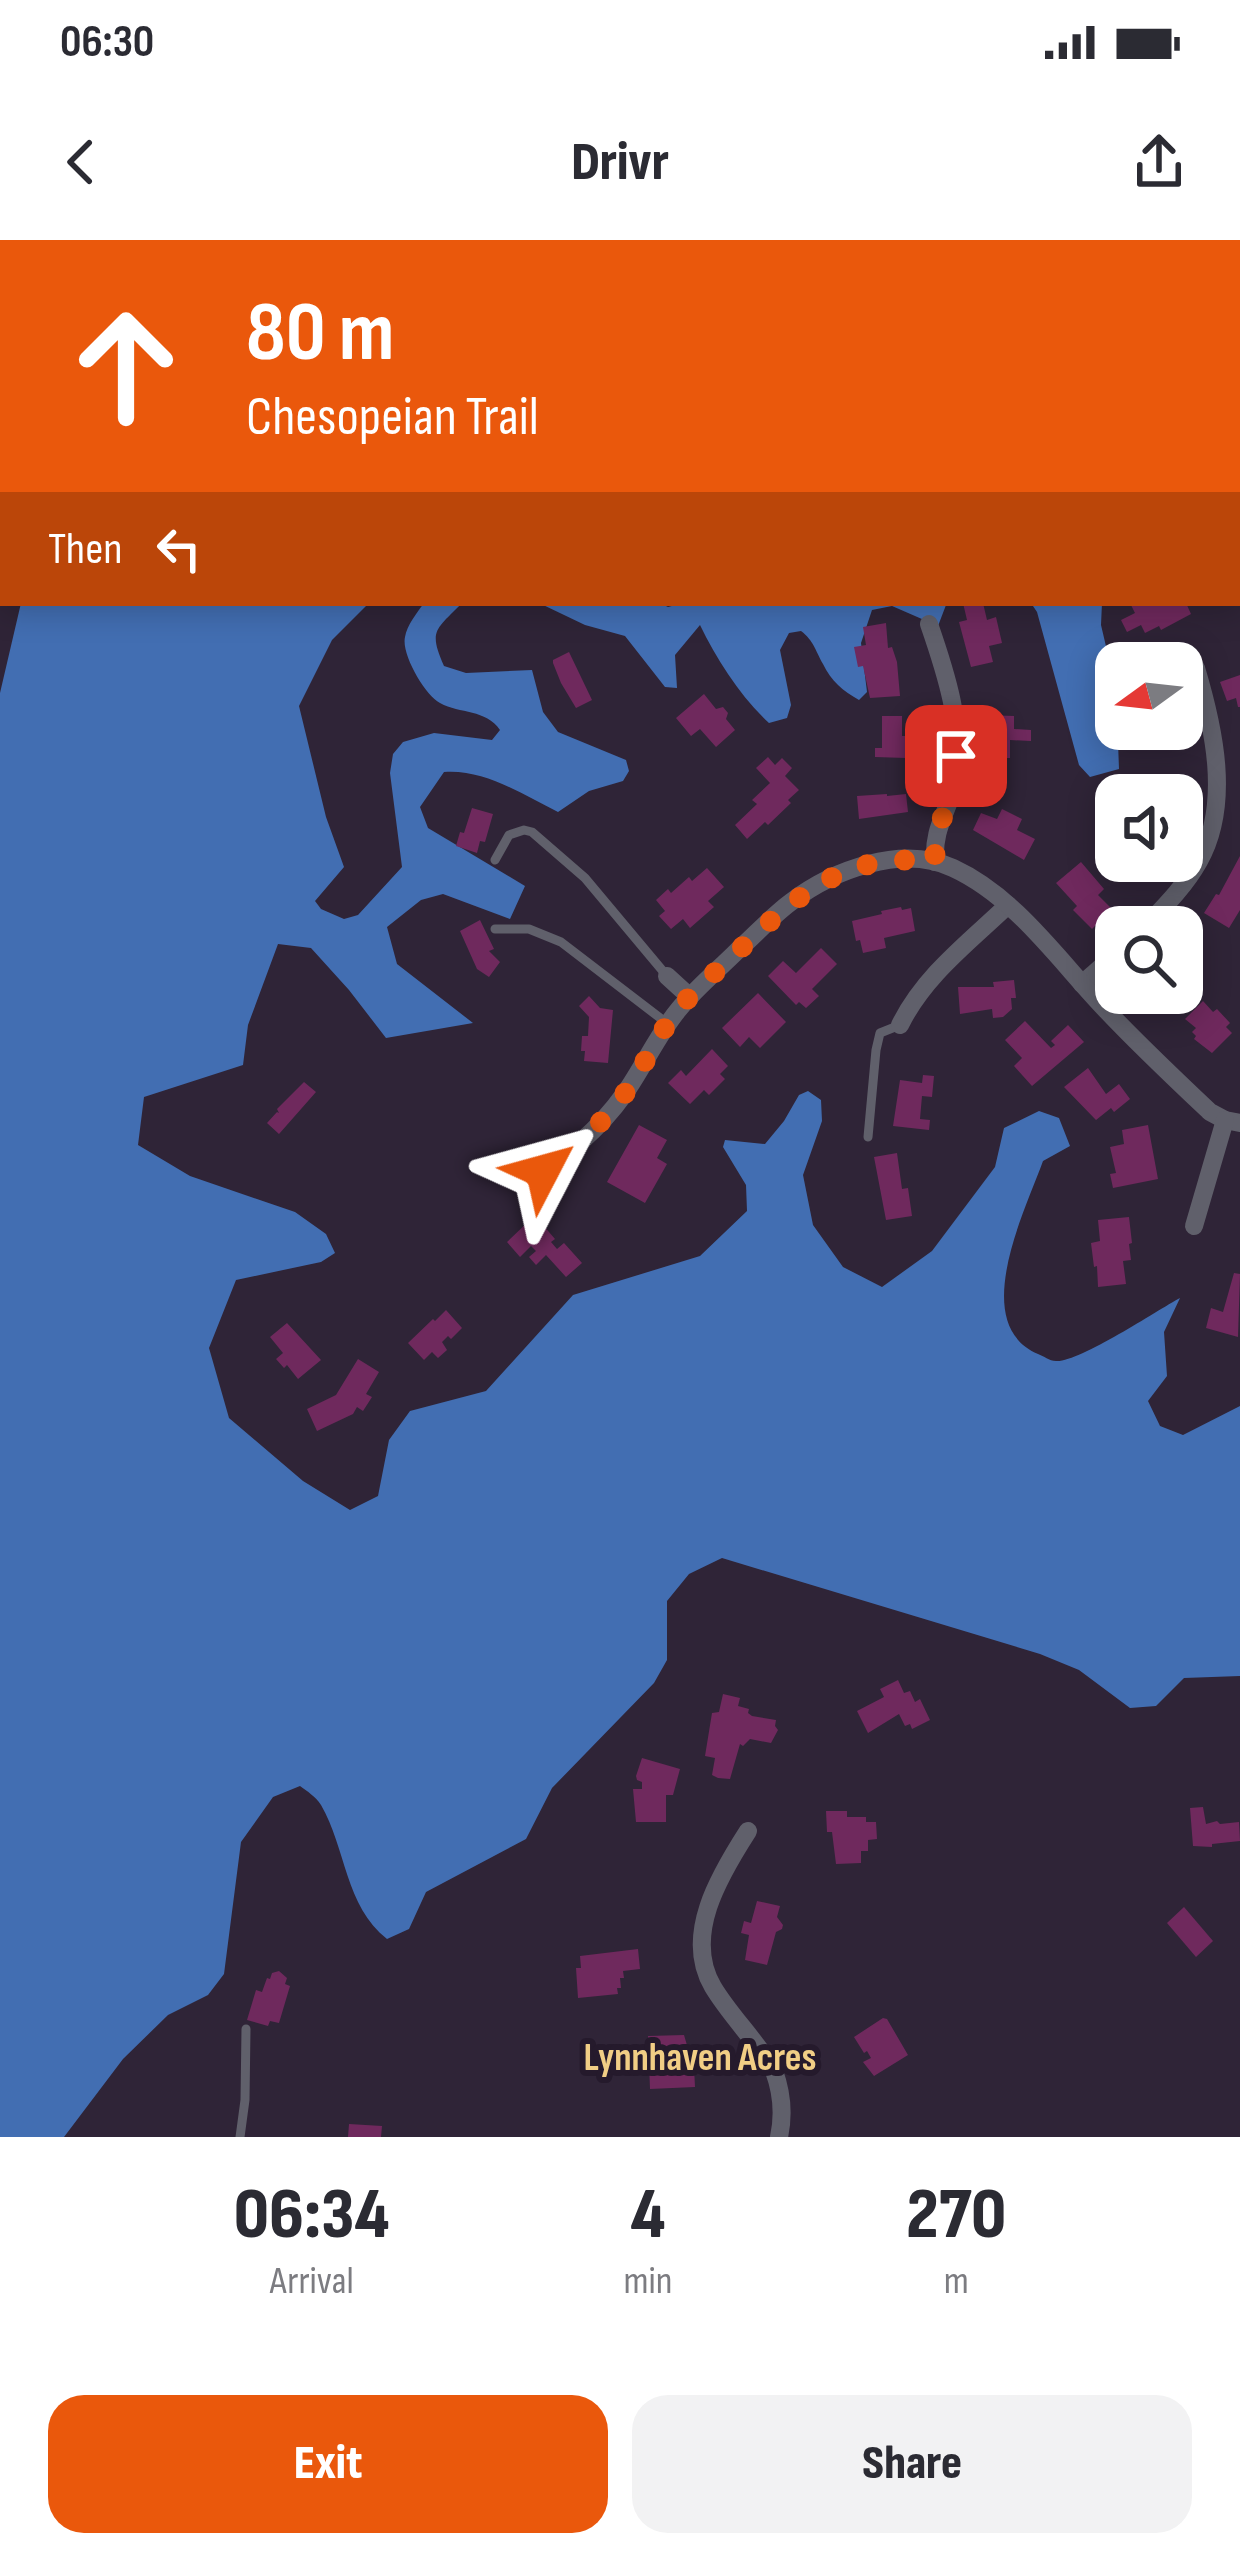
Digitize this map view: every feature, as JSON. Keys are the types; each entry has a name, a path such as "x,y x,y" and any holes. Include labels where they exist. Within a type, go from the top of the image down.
{"street":[{"path":"929,624 951,700 956,756 950,798 937,829 935,862"},
{"path":"1164,906 1199,861 1215,812 1213,742 1203,698"},
{"path":"523,1182 570,1151 599,1124 690,997 790,902 854,868 893,860 935,862 954,868 1008,905 1160,1065 1210,1112 1232,1122 1194,1226"},
{"path":"900,1025 912,1000 939,968 1008,905"},
{"path":"1082,984 1095,973"},
{"path":"668,976 690,997"},
{"path":"748,1831 719,1882 704,1921 701,1949 711,1984 774,2071 783,2109 779,2137"}],"lane":[{"path":"495,860 509,835 532,832 585,878 668,976"},
{"path":"495,929 529,929 561,942 668,1024"},
{"path":"868,1137 880,1033 900,1025"},
{"path":"240,2137 246,2029"}],"water":[{"path":"20,606 366,606 332,640 299,706 326,817 344,867 315,901 321,909 344,919 358,915 402,867 390,773 393,754 403,742 434,733 492,740 500,730 480,715 440,703 415,673 405,637 422,606 459,606 437,631 436,645 444,666 466,673 532,670 543,712 558,732 626,760 629,771 623,781 589,791 558,812 488,779 459,772 444,772 420,807 428,828 525,886 510,919 443,894 421,900 387,927 397,964 473,1023 386,1038 311,948 278,944 248,1025 243,1065 144,1097 138,1145 190,1176 295,1212 326,1234 335,1253 321,1262 236,1280 209,1348 229,1418 303,1481 350,1510 378,1496 389,1440 410,1411 486,1391 573,1295 700,1256 747,1211 746,1185 723,1147 725,1140 765,1144 799,1095 808,1091 821,1100 822,1121 803,1175 813,1225 843,1267 882,1287 932,1251 995,1167 1004,1128 1039,1111 1059,1118 1070,1146 1043,1161 1025,1208 1008,1265 1007,1318 1017,1339 1056,1361 1099,1345 1180,1298 1164,1332 1167,1376 1148,1401 1160,1426 1183,1435 1240,1406 1240,1676 1184,1678 1156,1706 1130,1708 1079,1670 1040,1654 722,1558 689,1574 667,1601 667,1660 654,1683 552,1788 526,1839 426,1892 409,1929 387,1939 362,1910 319,1802 300,1786 273,1797 241,1842 224,1974 208,1995 168,2015 123,2059 64,2137 0,2137 0,693"},
{"path":"545,606 892,606 872,610 861,643 867,692 859,700 834,680 801,631 789,633 780,650 791,705 787,718 769,723 730,677 700,625 675,655 677,688 665,687 625,636 585,625"},
{"path":"892,606 946,606 938,626"},
{"path":"1033,606 1102,606 1105,642 1095,642 1095,750 1118,750 1119,769 1090,777 1079,765"}],"building":[{"path":"964,606 984,606 987,620 996,617 1002,643 989,646 993,662 971,667 959,622 967,620"},
{"path":"1132,606 1187,606 1191,614 1161,630 1159,626 1145,633 1141,625 1127,632 1121,620 1135,613"},
{"path":"886,623 900,696 870,698 854,647 866,645 863,627"},
{"path":"569,652 592,700 576,708 553,663"},
{"path":"1240,675 1238,707 1236,698 1227,701 1220,682"},
{"path":"704,694 716,709 723,707 735,730 716,747 700,729 691,736 676,718"},
{"path":"986,715 1014,716 1014,729 1031,730 1031,741 1010,740 1010,758 990,758"},
{"path":"882,716 902,716 906,758 875,757 875,748 882,748"},
{"path":"768,757 775,765 782,758 792,768 785,776 799,790 768,825 765,822 747,839 735,825 770,783 756,768"},
{"path":"906,794 908,812 859,819 857,796"},
{"path":"472,808 493,814 477,853 456,846"},
{"path":"1002,809 1022,819 1017,830 1035,839 1024,860 973,830 981,813 997,819"},
{"path":"1240,856 1240,910 1229,928 1204,913"},
{"path":"1081,862 1104,889 1098,895 1109,906 1095,906 1092,929 1073,910 1077,906 1056,883"},
{"path":"707,868 724,887 708,901 714,907 690,928 683,919 671,929 659,916 665,911 656,900"},
{"path":"911,908 915,931 884,938 886,948 863,953 852,921"},
{"path":"480,920 494,949 489,951 500,962 489,977 477,969 460,931"},
{"path":"821,948 837,964 812,989 819,996 806,1008 799,1002 796,1005 768,976 783,961 796,973"},
{"path":"1014,980 1016,998 1011,998 1012,1009 1003,1017 993,1018 992,1009 960,1014 958,987 994,987 993,982"},
{"path":"758,993 786,1022 760,1048 749,1037 740,1047 722,1028"},
{"path":"589,996 600,1008 613,1010 608,1063 584,1061 585,1051 581,1051 589,1017 579,1006"},
{"path":"1203,1001 1230,1023 1226,1027 1232,1033 1212,1053 1194,1039 1196,1028 1185,1019 1203,1014"},
{"path":"1025,1021 1051,1048 1055,1045 1051,1041 1068,1025 1084,1042 1032,1086 1014,1066 1022,1058 1005,1040"},
{"path":"712,1049 728,1066 720,1074 725,1079 709,1095 704,1090 690,1104 668,1083 681,1070 686,1076"},
{"path":"1088,1068 1106,1094 1119,1084 1130,1099 1096,1120 1064,1087"},
{"path":"923,1075 934,1076 932,1097 922,1096 920,1119 930,1120 929,1130 893,1126 900,1080 922,1083"},
{"path":"304,1082 316,1092 279,1134 267,1123"},
{"path":"639,1125 667,1140 657,1158 667,1164 645,1203 607,1182"},
{"path":"1148,1125 1158,1179 1113,1188 1110,1174 1116,1173 1110,1147 1124,1144 1122,1130"},
{"path":"897,1153 912,1216 886,1220 874,1157"},
{"path":"1129,1217 1132,1243 1131,1260 1123,1261 1126,1284 1098,1287 1091,1243 1100,1241 1098,1220"},
{"path":"531,1219 539,1228 543,1225 557,1249 564,1243 582,1263 566,1277 546,1255 536,1265 529,1257 536,1251 531,1246 520,1257 507,1242"},
{"path":"1234,1273 1240,1274 1238,1337 1206,1328 1211,1308 1223,1312"},
{"path":"446,1310 462,1328 442,1342 447,1350 438,1358 432,1352 424,1360 408,1343"},
{"path":"287,1323 321,1360 298,1379 276,1359 283,1353 270,1337"},
{"path":"358,1359 379,1372 366,1394 372,1397 363,1411 357,1407 353,1414 317,1431 307,1409 336,1395"},
{"path":"898,1680 904,1693 910,1691 915,1702 920,1699 930,1720 912,1729 899,1714 868,1733 857,1711 884,1697 880,1689"},
{"path":"723,1694 740,1698 738,1706 749,1709 752,1716 776,1720 778,1730 771,1743 750,1739 740,1744 730,1779 712,1775 715,1758 705,1756 712,1713 719,1712"},
{"path":"642,1758 680,1769 673,1795 666,1795 666,1822 636,1822 633,1789 642,1789 636,1776"},
{"path":"1203,1807 1206,1824 1239,1822 1240,1841 1193,1846 1190,1808"},
{"path":"826,1811 847,1811 847,1817 876,1822 877,1839 868,1840 861,1863 836,1864"},
{"path":"757,1901 780,1906 777,1917 783,1925 776,1932 767,1965 745,1960 749,1935 741,1933 744,1921 751,1923"},
{"path":"1184,1907 1213,1941 1196,1957 1167,1923"},
{"path":"638,1949 640,1969 623,1971 618,1994 578,1998 580,1956"},
{"path":"279,1971 290,1986 279,2023 270,2021 268,2026 247,2020 256,1990 262,1992 267,1978"},
{"path":"883,2018 908,2055 874,2076 863,2062 871,2058 854,2037"},
{"path":"684,2035 695,2087 650,2089 648,2036"},
{"path":"349,2124 382,2126 381,2137 348,2137"}],"district":[{"name":"Lynnhaven Acres","path":"700,2058"}],"route":[{"path":"543,1171 599,1124 625,1093 677,1010 790,902 854,868 893,860 935,862 934,843 950,798 956,756"}]}
